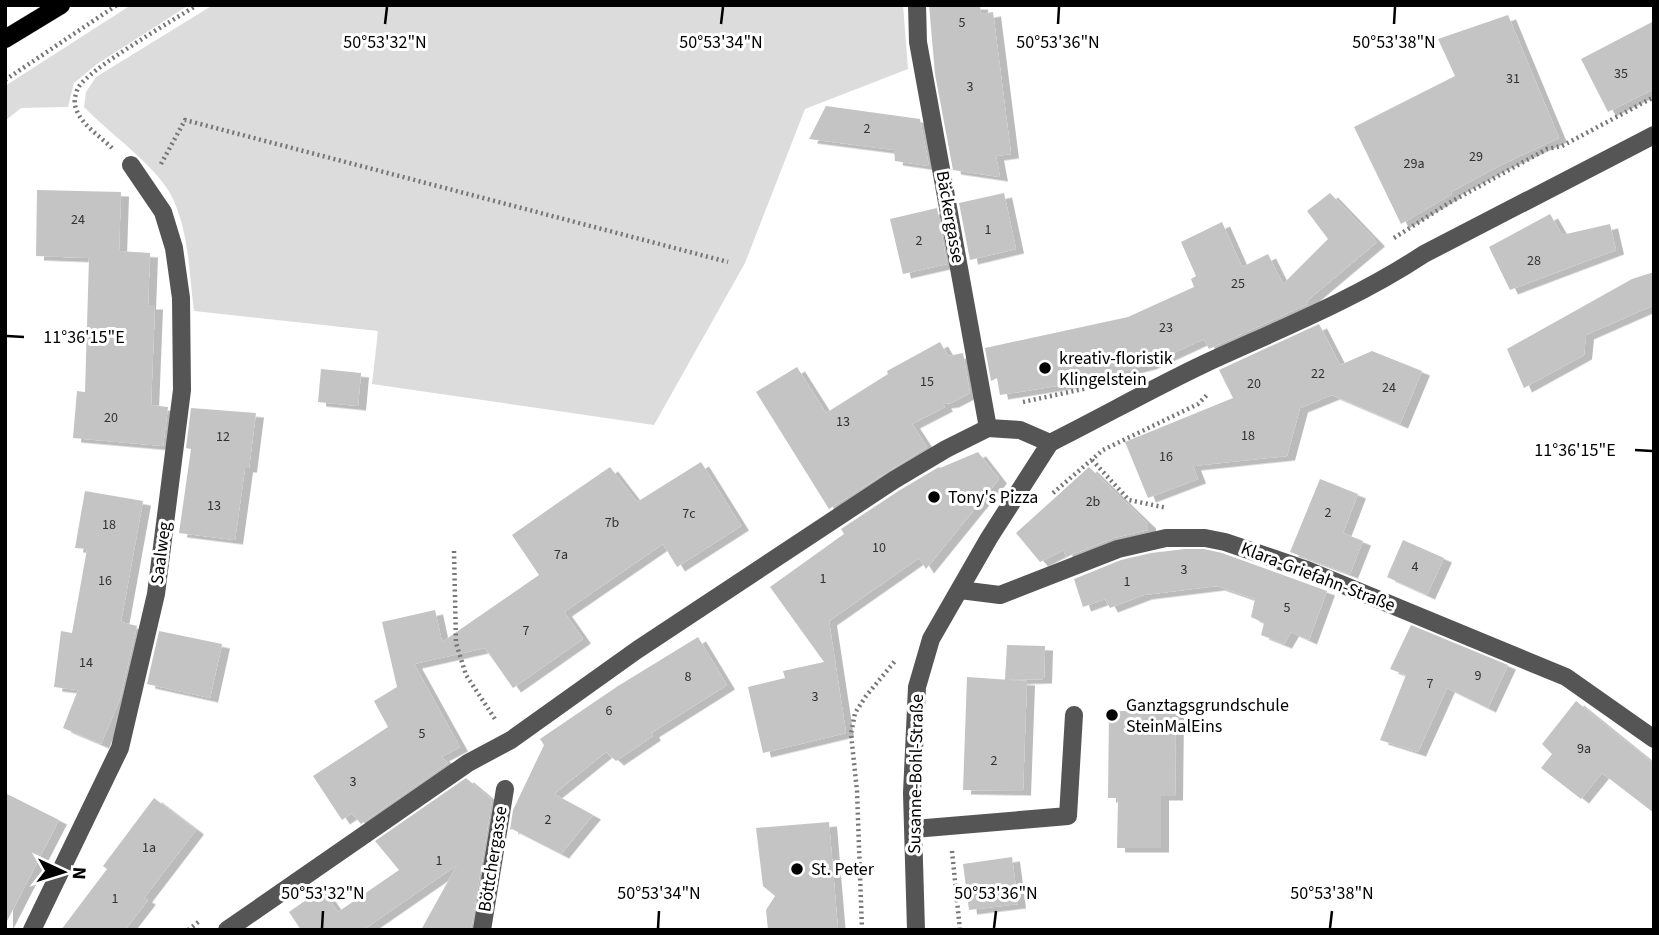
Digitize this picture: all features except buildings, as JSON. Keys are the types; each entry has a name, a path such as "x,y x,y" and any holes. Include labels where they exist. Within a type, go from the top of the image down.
{"main road":[{"path":"5,40 61,5"}],"street":[{"name":"Bäckergasse","path":"917,5 918,42 988,428"},
{"path":"227,930 468,763 511,740 637,650 894,480 946,449 988,428 1020,430 1050,443 1204,364 1340,303 1394,274 1424,254 1654,135"},
{"name":"Saalweg","path":"32,930 120,748 156,594 182,390 181,298 171,236 163,212 131,166"},
{"name":"Susanne-Bohl-Straße","path":"916,930 913,756 917,687 932,639 989,538 1050,443"},
{"name":"Klara-Griefahn-Straße","path":"960,590 1000,595 1118,549 1166,538 1205,538 1225,542 1307,569 1566,677 1654,739"},
{"path":"914,829 1068,816 1074,715"},
{"name":"Böttchergasse","path":"482,930 505,789"}],"path":[{"path":"5,80 117,5"},
{"path":"131,166 79,117 74,103 78,88 106,64 197,5"},
{"path":"1387,243 1408,227 1525,160 1547,149 1562,146 1654,97"},
{"path":"148,187 185,120 728,262"},
{"path":"1014,404 1103,384"},
{"path":"1044,502 1103,450 1198,404 1215,387"},
{"path":"1092,460 1129,500 1170,509"},
{"path":"454,551 456,643 466,675 497,722"},
{"path":"862,930 857,791 851,734 856,713 866,696 897,659"},
{"path":"946,827 952,845 960,930"}],"shaded area":[{"path":"131,5 189,5 97,64 74,83 68,107 21,108 5,121 5,86"},
{"path":"213,5 903,5 908,69 805,109 745,263 654,425 372,384 378,331 194,311 185,237 171,195 143,161 84,107 86,92 96,77"}],"place":[{"name":"kreativ-floristik Klingelstein","path":"1045,368"},
{"name":"Tony's Pizza","path":"934,497"},
{"name":"Ganztagsgrundschule SteinMalEins","path":"1112,715"},
{"name":"St. Peter","path":"797,869"}]}
